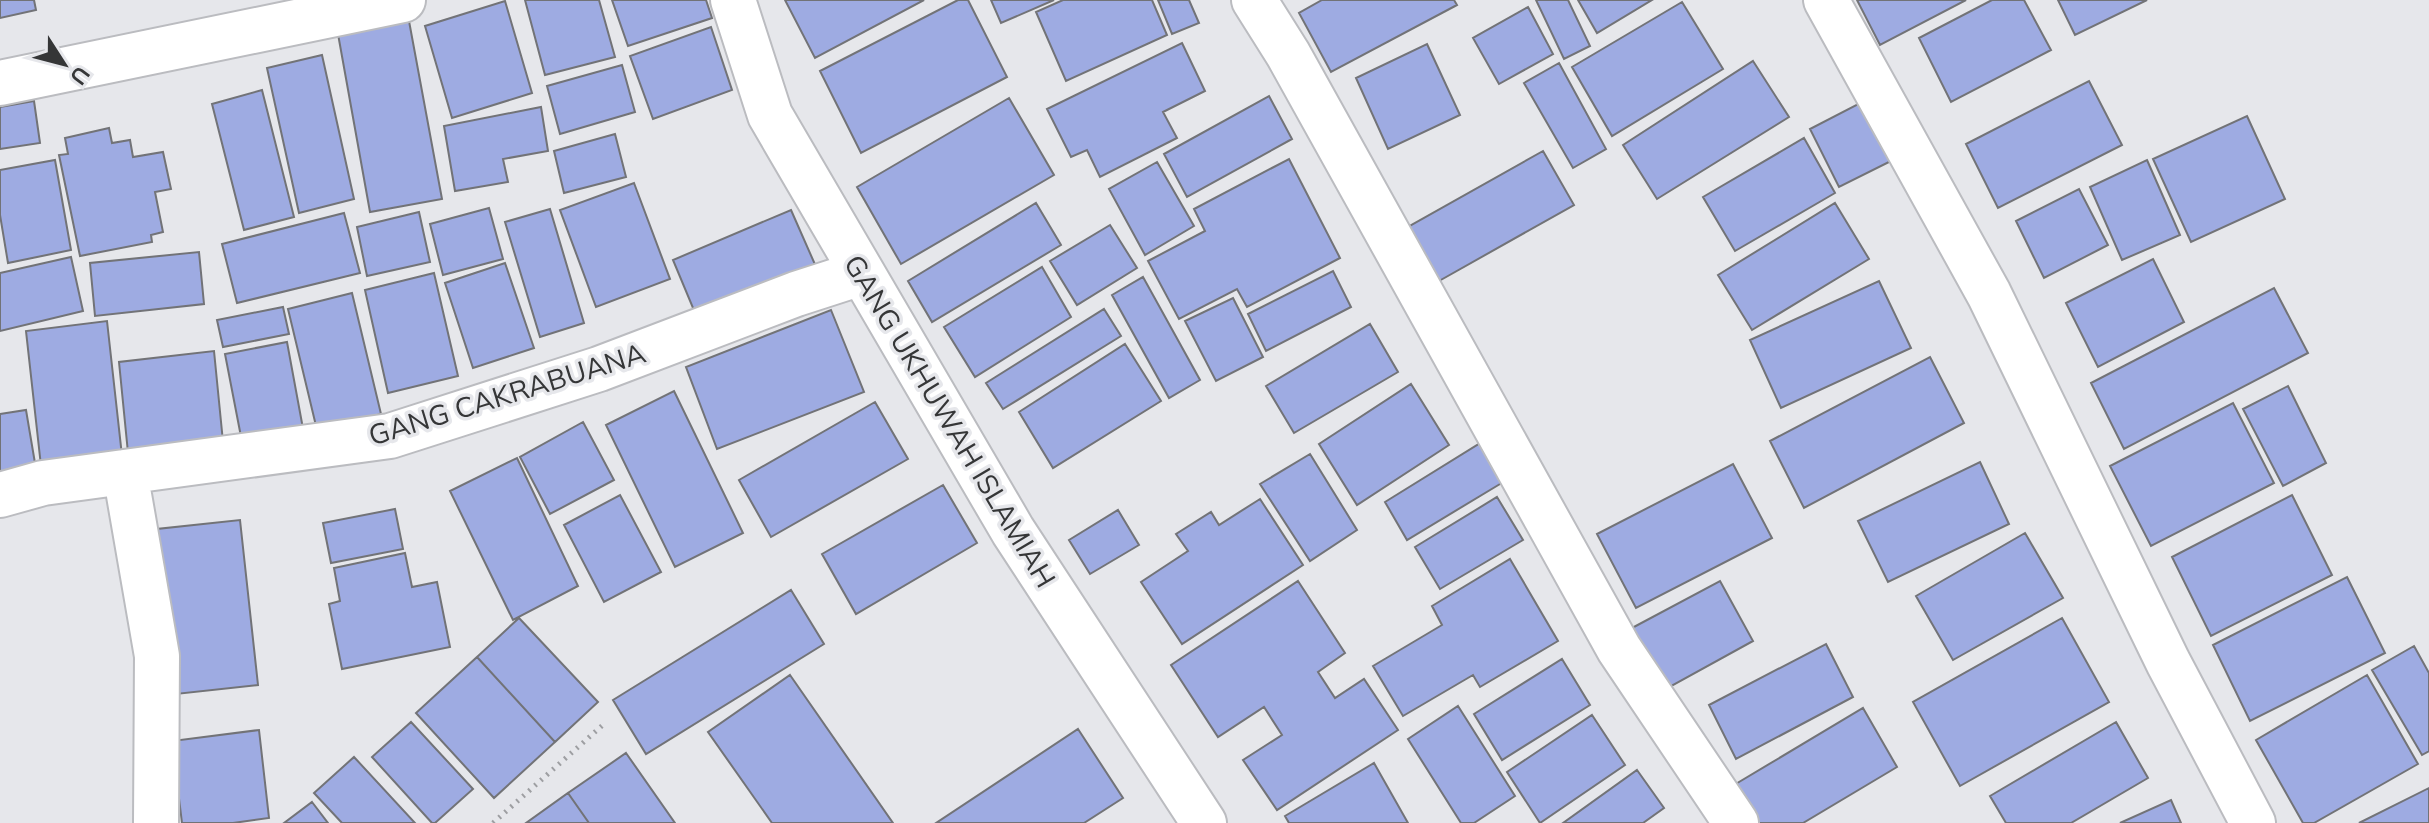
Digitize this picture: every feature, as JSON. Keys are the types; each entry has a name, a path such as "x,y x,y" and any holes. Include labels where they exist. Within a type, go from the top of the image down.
{"street":[{"path":"0,83 403,0"},
{"name":"GANG UKHUWAH ISLAMIAH","path":"733,0 770,115 1013,531 1204,823"},
{"path":"1254,0 1296,68 1619,649 1736,823"},
{"path":"1826,0 1989,294 2168,662 2253,823"},
{"name":"GANG CAKRABUANA","path":"0,495 43,483 390,436 599,369 796,294 861,273"},
{"path":"125,472 157,656 156,823"}],"path":[{"path":"493,823 605,723"}],"building":[{"path":"0,0 34,0 36,10 0,18"},
{"path":"525,0 599,0 615,57 545,75"},
{"path":"612,0 706,0 712,18 628,46"},
{"path":"785,0 924,0 815,58"},
{"path":"958,0 968,0 1007,77 861,153 820,71"},
{"path":"991,0 1054,0 1001,23"},
{"path":"1063,0 1152,0 1167,35 1066,81 1036,12"},
{"path":"1158,0 1189,0 1199,23 1172,34"},
{"path":"1322,0 1454,0 1457,5 1331,72 1299,13"},
{"path":"1536,0 1568,0 1590,46 1564,59"},
{"path":"1578,0 1652,0 1597,33"},
{"path":"1857,0 1966,0 1880,45"},
{"path":"1992,0 2024,0 2051,50 1951,102 1919,38"},
{"path":"2058,0 2147,0 2075,35"},
{"path":"505,1 532,93 452,118 425,26"},
{"path":"1682,2 1723,69 1612,136 1572,67"},
{"path":"1528,7 1553,54 1499,84 1473,38"},
{"path":"409,21 442,199 370,212 338,34"},
{"path":"711,27 732,90 653,119 630,56"},
{"path":"1182,43 1205,91 1163,112 1177,138 1100,177 1087,150 1071,157 1047,109"},
{"path":"1427,44 1460,115 1388,149 1356,78"},
{"path":"322,55 354,199 299,213 267,68"},
{"path":"1753,61 1789,117 1657,199 1623,145"},
{"path":"1559,63 1606,149 1573,168 1524,83"},
{"path":"622,65 635,112 560,134 547,86"},
{"path":"2089,81 2122,145 1998,208 1966,144"},
{"path":"262,90 294,217 244,230 212,104"},
{"path":"1269,96 1292,139 1187,197 1164,154"},
{"path":"1009,98 1054,175 901,264 857,187"},
{"path":"34,101 40,143 0,149 0,107"},
{"path":"1864,101 1893,160 1839,187 1810,129"},
{"path":"541,107 548,151 503,159 508,182 455,191 444,126"},
{"path":"2247,116 2285,199 2191,242 2153,159"},
{"path":"109,128 112,143 130,140 133,157 163,152 171,189 155,192 163,232 151,235 152,242 80,256 59,155 68,154 65,138"},
{"path":"615,134 626,177 564,193 554,151"},
{"path":"1804,138 1835,193 1735,251 1703,197"},
{"path":"1543,151 1574,205 1439,281 1408,227"},
{"path":"1289,159 1340,258 1247,307 1237,289 1179,319 1148,261 1205,231 1194,209"},
{"path":"55,160 71,250 8,263 0,215 0,170"},
{"path":"2147,160 2180,235 2122,260 2090,187"},
{"path":"1157,162 1194,226 1145,255 1109,189"},
{"path":"634,183 670,279 596,307 560,210"},
{"path":"2079,189 2108,245 2044,278 2016,221"},
{"path":"1036,203 1061,245 932,322 908,281"},
{"path":"1835,203 1869,259 1752,330 1718,275"},
{"path":"489,208 503,259 443,275 430,224"},
{"path":"550,209 584,323 540,337 505,222"},
{"path":"791,210 817,269 698,320 673,260"},
{"path":"419,212 430,262 367,276 357,227"},
{"path":"344,213 360,273 237,303 222,244"},
{"path":"1110,225 1137,268 1077,305 1050,261"},
{"path":"199,252 204,304 95,316 90,263"},
{"path":"71,257 83,311 0,331 0,273"},
{"path":"2153,259 2184,322 2098,367 2066,303"},
{"path":"505,263 534,348 473,368 445,283"},
{"path":"1042,267 1071,317 975,377 944,327"},
{"path":"1333,271 1351,307 1266,351 1248,314"},
{"path":"434,273 458,376 388,393 365,290"},
{"path":"1143,277 1200,380 1169,398 1112,295"},
{"path":"1879,281 1911,348 1781,408 1750,340"},
{"path":"2274,288 2308,353 2124,449 2091,383"},
{"path":"352,293 381,414 317,430 288,309"},
{"path":"1233,298 1263,357 1216,381 1185,321"},
{"path":"283,307 289,334 223,347 217,320"},
{"path":"1104,309 1121,336 1003,409 986,383"},
{"path":"831,310 864,392 717,449 686,367"},
{"path":"107,321 123,465 42,475 26,331"},
{"path":"1370,324 1398,372 1294,433 1266,386"},
{"path":"287,342 304,434 243,447 225,354"},
{"path":"1125,344 1161,401 1053,468 1019,412"},
{"path":"214,351 224,452 129,463 119,362"},
{"path":"1930,357 1964,423 1804,508 1770,441"},
{"path":"1411,384 1449,445 1357,505 1319,444"},
{"path":"2288,386 2326,463 2283,486 2243,409"},
{"path":"674,391 743,533 675,567 606,425"},
{"path":"875,402 908,459 771,537 739,480"},
{"path":"2233,403 2274,483 2151,546 2110,466"},
{"path":"26,410 37,475 0,481 0,414"},
{"path":"583,422 614,480 550,514 520,457"},
{"path":"1482,442 1505,481 1407,540 1385,502"},
{"path":"1310,454 1357,530 1310,561 1260,484"},
{"path":"517,458 578,586 513,620 450,491"},
{"path":"1980,462 2009,524 1888,582 1858,521"},
{"path":"1733,464 1772,538 1636,608 1597,534"},
{"path":"943,485 977,543 856,614 822,554"},
{"path":"620,495 661,572 604,602 564,525"},
{"path":"2292,495 2332,575 2211,636 2172,557"},
{"path":"1497,497 1523,540 1440,589 1415,547"},
{"path":"1260,499 1303,565 1182,644 1141,582 1188,551 1176,534 1211,512 1219,525"},
{"path":"395,509 403,549 331,563 323,523"},
{"path":"1118,510 1139,545 1090,574 1069,540"},
{"path":"240,520 258,685 176,694 157,529"},
{"path":"2025,533 2063,598 1953,660 1916,596"},
{"path":"405,553 412,587 437,582 450,647 342,669 329,604 340,601 334,568"},
{"path":"1510,559 1558,641 1480,687 1473,675 1403,716 1373,666 1442,625 1432,606"},
{"path":"2347,577 2385,653 2250,721 2213,645"},
{"path":"1298,581 1345,653 1318,672 1335,698 1364,679 1398,730 1277,810 1243,760 1282,735 1264,707 1218,737 1171,665"},
{"path":"1720,581 1753,641 1666,689 1632,628"},
{"path":"791,590 824,644 646,754 613,700"},
{"path":"519,618 598,702 555,742 477,657"},
{"path":"2062,618 2109,702 1960,786 1913,702"},
{"path":"1826,644 1853,697 1736,759 1709,705"},
{"path":"2414,646 2429,673 2429,751 2422,755 2372,670"},
{"path":"477,657 555,742 494,798 416,713"},
{"path":"1562,659 1590,705 1502,760 1474,714"},
{"path":"790,675 893,823 772,823 708,732"},
{"path":"2367,675 2418,764 2314,823 2303,823 2256,740"},
{"path":"1458,706 1515,796 1474,823 1461,823 1408,739"},
{"path":"1863,708 1897,767 1803,823 1757,823 1734,785"},
{"path":"1592,715 1625,765 1540,823 1507,772"},
{"path":"411,722 473,789 435,823 372,757"},
{"path":"2116,722 2148,778 2071,823 2006,823 1990,796"},
{"path":"1078,729 1123,798 1084,823 936,823"},
{"path":"259,730 269,818 233,823 182,823 172,741"},
{"path":"626,753 675,823 589,823 568,793"},
{"path":"354,757 415,823 342,823 314,793"},
{"path":"1374,763 1408,823 1289,823 1285,816"},
{"path":"1637,770 1664,808 1643,823 1563,823"},
{"path":"2429,788 2429,823 2359,823"},
{"path":"568,793 589,823 526,823"},
{"path":"2171,800 2181,823 2120,823"},
{"path":"312,802 328,823 284,823"}]}
